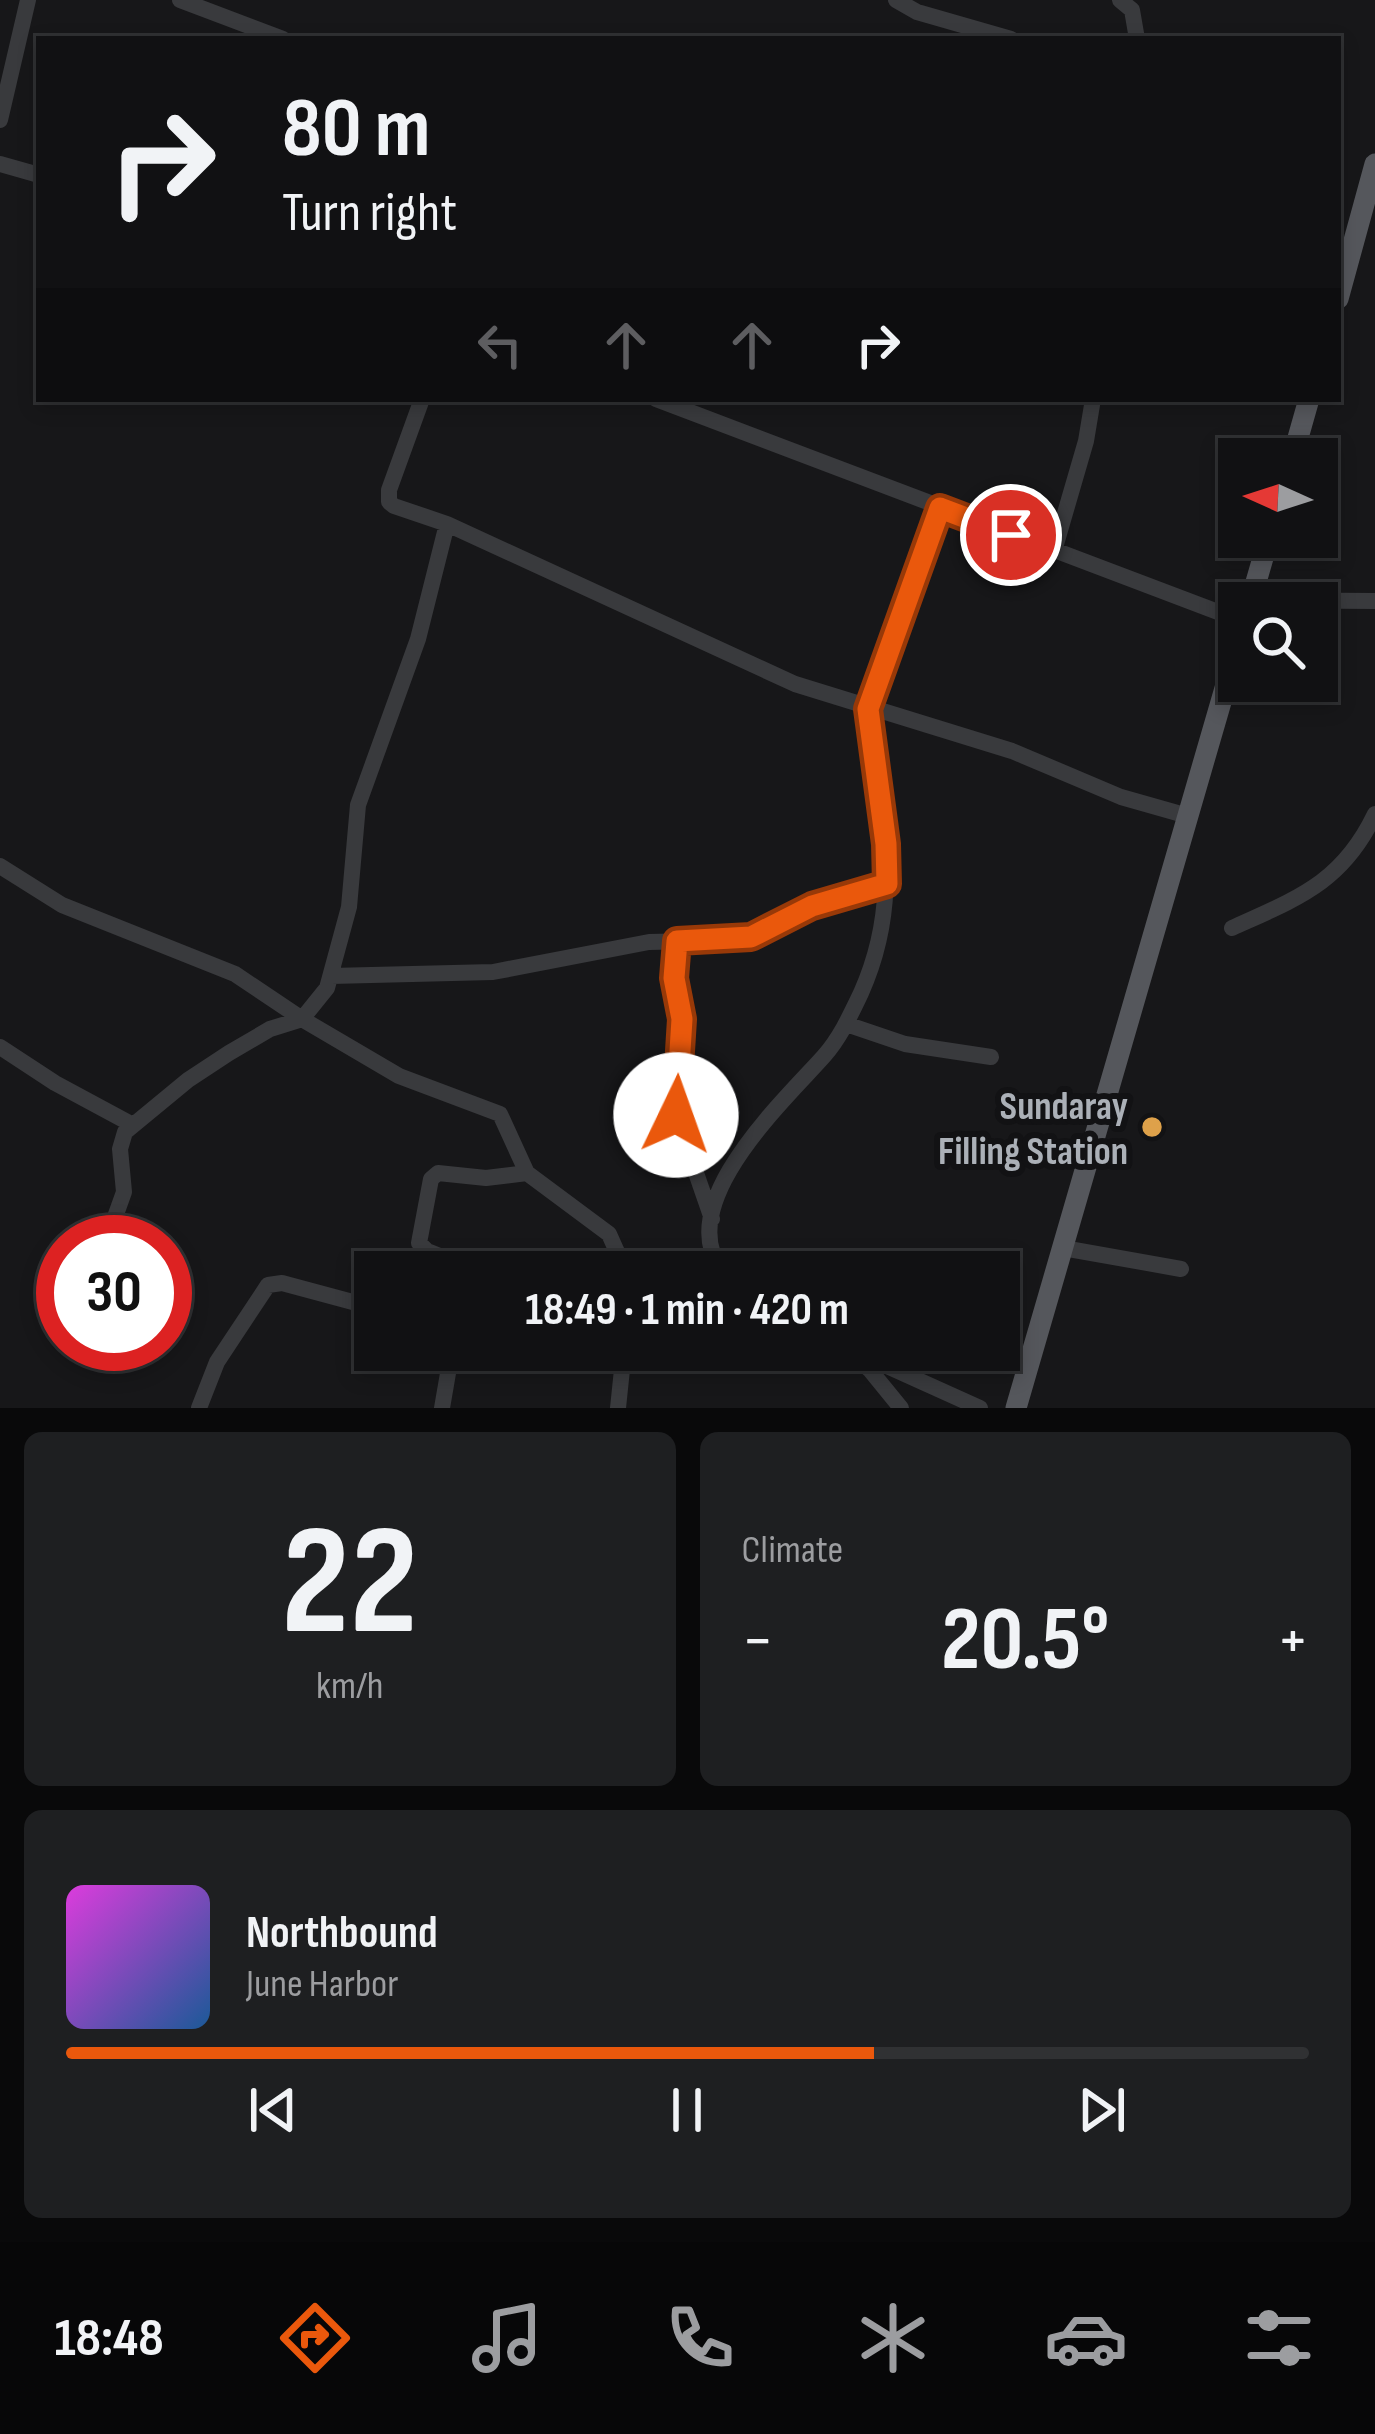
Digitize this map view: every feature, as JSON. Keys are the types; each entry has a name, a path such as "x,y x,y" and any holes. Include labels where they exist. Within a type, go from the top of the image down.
{"main road":[{"path":"1341,292 1367,229 1375,164"},
{"path":"1298,438 1308,402"},
{"path":"1016,1408 1221,702"}],"street":[{"path":"0,120 28,0"},
{"path":"180,0 275,36"},
{"path":"896,0 917,12 1001,36"},
{"path":"1120,0 1132,10 1136,36"},
{"path":"0,164 36,174"},
{"path":"421,402 388,496 394,506 447,524 762,670 868,709 1012,751 1121,796 1188,816"},
{"path":"664,402 1054,551 1218,599"},
{"path":"1054,551 1086,442 1093,402"},
{"path":"712,1219 722,1186 749,1138 826,1054 846,1024 881,943 886,844 868,709 940,508"},
{"path":"116,1215 124,1192 121,1140 133,1125 230,1053 270,1029 302,1019 321,999 349,907 358,805 418,639 447,524"},
{"path":"1338,604 1375,602"},
{"path":"1232,928 1290,902 1340,869 1354,855 1375,814"},
{"path":"0,866 62,905 236,974 399,1076 500,1114 527,1173 609,1234 617,1251"},
{"path":"331,976 494,973 632,945 751,937 812,906 887,884"},
{"path":"677,941 674,978 682,1019 676,1115 712,1219 717,1251"},
{"path":"846,1024 905,1044 991,1057"},
{"path":"0,1047 133,1125"},
{"path":"427,1251 419,1244 431,1179 438,1173 486,1178 527,1173"},
{"path":"1063,1248 1181,1269"},
{"path":"199,1408 218,1362 268,1285 282,1283 354,1302"},
{"path":"442,1408 448,1371"},
{"path":"618,1408 622,1371"},
{"path":"867,1371 901,1408"},
{"path":"898,1371 980,1408"}],"place":[{"name":"Sundaray Filling Station","path":"1152,1127"}],"route":[{"path":"676,1115 682,1019 682,999 674,978 677,941 751,937 812,906 887,884 868,709 940,508 1011,535"}]}
